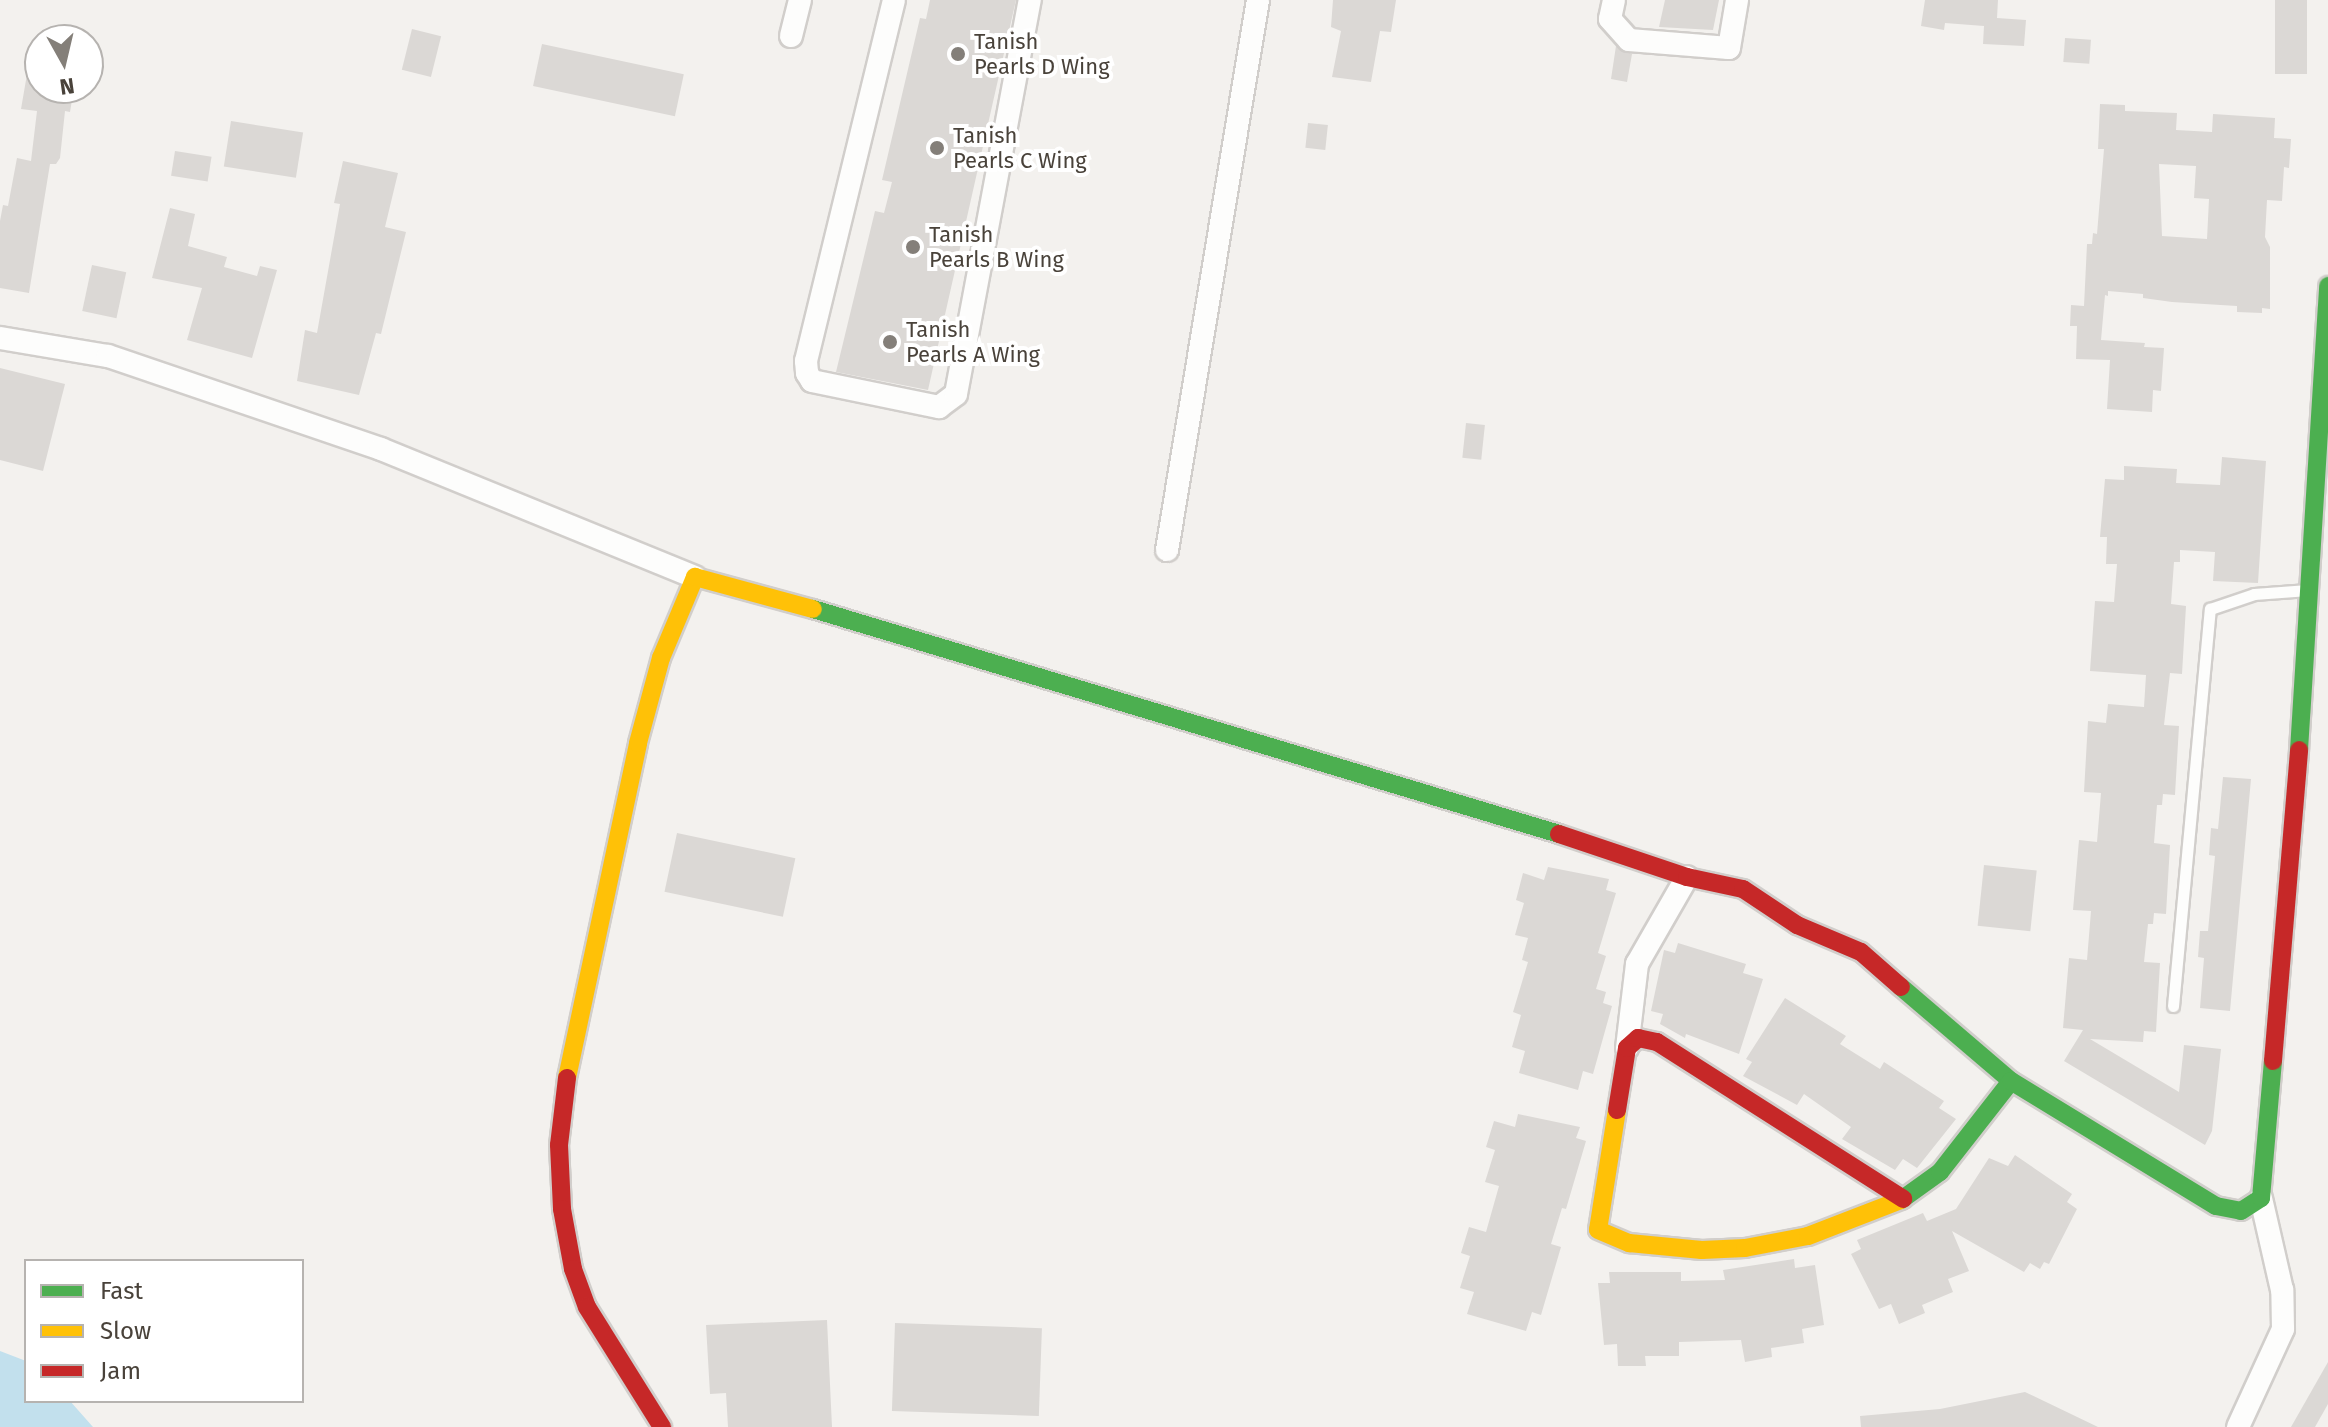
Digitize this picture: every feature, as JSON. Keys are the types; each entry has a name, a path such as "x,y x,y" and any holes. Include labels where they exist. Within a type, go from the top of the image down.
{"street":[{"path":"791,36 800,0"},
{"path":"894,0 806,361 807,373 812,381 939,407 956,394 1030,0"},
{"path":"1167,550 1258,0"},
{"path":"1614,0 1610,19 1629,40 1729,48 1737,0"},
{"path":"2238,1427 2259,1389 2283,1329 2282,1290 2261,1198 2303,701 2328,286"},
{"path":"0,338 108,356 381,449 695,577 747,589 1504,817 1687,877 1743,889 1797,925 1861,952 2011,1081 2216,1206 2241,1211 2261,1198"},
{"path":"662,1427 587,1307 573,1269 562,1209 559,1145 568,1073 638,743 661,658 695,577"},
{"path":"1687,877 1637,964 1598,1230 1609,1237 1663,1248 1745,1248 1808,1236 1903,1199 1940,1172 2011,1081"},
{"path":"1627,1048 1638,1038 1657,1042 1903,1199"}],"lane":[{"path":"2173,1006 2210,609 2254,594 2309,590"}],"water":[{"path":"0,1351 24,1360 24,1403 72,1403 93,1427 0,1427"}],"building":[{"path":"930,0 1016,0 928,390 836,372 875,211 884,213 892,182 882,180 920,18 926,19"},
{"path":"1333,0 1396,0 1391,32 1380,31 1371,82 1332,77 1341,31 1331,27"},
{"path":"1665,0 1719,0 1713,30 1659,27"},
{"path":"1925,0 1998,0 1997,18 2026,20 2024,46 1983,44 1984,26 1945,23 1944,30 1921,26"},
{"path":"2275,0 2307,0 2307,74 2275,74"},
{"path":"412,29 441,36 431,77 402,70"},
{"path":"2065,38 2091,40 2089,64 2063,62"},
{"path":"542,44 684,74 675,116 533,86"},
{"path":"1616,46 1632,54 1627,82 1611,79"},
{"path":"24,92 24,104 71,104 70,112 65,111 60,158 56,164 50,164 29,293 0,288 0,221 3,205 8,206 17,158 31,161 37,111 21,109"},
{"path":"2100,104 2125,105 2125,111 2177,113 2176,130 2212,132 2213,114 2275,118 2274,138 2291,139 2289,168 2284,167 2282,201 2267,200 2265,237 2270,247 2270,309 2262,308 2262,313 2237,312 2237,306 2172,302 2143,298 2143,294 2108,291 2108,296 2105,295 2101,340 2145,343 2144,347 2164,348 2161,391 2153,390 2152,412 2107,409 2110,360 2076,359 2077,326 2070,326 2071,305 2084,306 2087,244 2092,244 2093,233 2097,234 2104,149 2098,149","holes":["2159,164 2196,166 2194,198 2209,199 2207,239 2162,236"]},
{"path":"231,121 303,132 296,178 224,166"},
{"path":"1308,123 1328,125 1325,150 1305,148"},
{"path":"175,151 212,157 208,181 171,176"},
{"path":"343,161 398,173 385,227 406,232 381,334 376,333 359,395 297,381 305,330 317,333 340,204 334,203"},
{"path":"170,208 195,214 188,246 227,257 224,267 257,276 260,266 277,270 252,358 187,340 202,288 152,278"},
{"path":"92,265 126,272 116,318 82,311"},
{"path":"0,368 65,384 43,471 0,460"},
{"path":"1466,423 1485,425 1481,460 1462,458"},
{"path":"2222,457 2266,461 2258,583 2213,581 2215,552 2180,550 2180,562 2174,562 2171,604 2186,606 2182,674 2170,673 2164,725 2179,726 2175,795 2163,794 2162,805 2157,805 2154,843 2170,845 2166,914 2154,913 2153,924 2148,924 2144,962 2160,963 2156,1032 2144,1031 2143,1042 2090,1039 2179,1092 2184,1045 2221,1049 2212,1131 2205,1145 2064,1061 2083,1030 2063,1028 2069,958 2087,960 2091,911 2073,910 2079,840 2097,842 2101,793 2084,792 2088,721 2106,723 2108,704 2144,707 2146,675 2090,671 2095,601 2114,602 2117,564 2106,564 2107,537 2100,537 2105,479 2124,480 2124,466 2177,469 2176,483 2220,485"},
{"path":"2223,777 2251,779 2230,1011 2200,1008 2204,958 2198,957 2200,931 2208,931 2215,856 2209,855 2211,828 2218,829"},
{"path":"677,833 795,858 783,917 665,892"},
{"path":"1984,865 2037,871 2030,931 1978,926"},
{"path":"1548,867 1609,879 1606,890 1616,893 1598,953 1606,956 1596,989 1606,992 1603,1003 1612,1006 1593,1074 1583,1071 1578,1090 1519,1073 1525,1051 1512,1047 1521,1015 1513,1012 1528,962 1522,960 1528,938 1515,935 1524,903 1516,900 1523,873 1544,880"},
{"path":"1678,943 1746,964 1743,973 1763,979 1739,1054 1686,1034 1685,1038 1660,1024 1663,1014 1651,1011 1664,950 1675,953"},
{"path":"1785,998 1846,1036 1840,1044 1880,1069 1884,1062 1944,1101 1939,1108 1956,1119 1917,1168 1903,1159 1895,1170 1842,1139 1851,1127 1804,1094 1797,1105 1743,1076 1752,1062 1746,1059"},
{"path":"1518,1114 1580,1127 1576,1138 1586,1141 1566,1209 1562,1208 1551,1244 1561,1247 1541,1315 1532,1312 1526,1331 1467,1314 1474,1292 1460,1288 1470,1256 1461,1253 1469,1227 1486,1232 1499,1186 1485,1182 1495,1150 1486,1147 1494,1121 1515,1127"},
{"path":"2015,1155 2072,1194 2067,1202 2077,1209 2049,1264 2044,1262 2040,1269 2030,1263 2024,1272 1952,1231 1969,1271 1948,1279 1953,1292 1922,1305 1925,1313 1899,1324 1891,1304 1879,1309 1851,1254 1861,1249 1857,1240 1923,1213 1927,1221 1956,1209 1989,1158 2008,1166"},
{"path":"1794,1259 1795,1268 1815,1265 1824,1325 1802,1329 1804,1343 1771,1348 1772,1357 1745,1362 1741,1340 1679,1342 1679,1356 1645,1356 1646,1366 1618,1366 1617,1344 1604,1345 1598,1283 1610,1283 1609,1272 1681,1272 1681,1281 1725,1280 1723,1270"},
{"path":"827,1320 832,1427 728,1427 726,1393 710,1394 706,1325"},
{"path":"895,1323 1042,1328 1039,1416 892,1411"},
{"path":"2328,1362 2328,1404 2315,1427 2291,1427"},
{"path":"2025,1392 2098,1427 1861,1427 1860,1416 1940,1409"}],"traffic: fast":[{"path":"2299,750 2328,286"},
{"path":"813,609 1559,834"},
{"path":"1901,987 2011,1081"},
{"path":"1901,1200 1940,1172 2011,1081 2216,1206 2241,1211 2261,1198 2273,1061"}],"traffic: slow":[{"path":"567,1078 638,743 661,658 695,577 813,609"},
{"path":"1617,1110 1598,1230 1629,1243 1702,1250 1745,1248 1808,1236 1901,1200"}],"traffic: jam":[{"path":"2273,1061 2299,750"},
{"path":"1559,834 1687,877 1743,889 1797,925 1861,952 1901,987"},
{"path":"1617,1110 1627,1048 1638,1038 1657,1042 1903,1199"},
{"path":"567,1078 559,1145 562,1209 573,1269 587,1307 662,1427"}],"place":[{"name":"Tanish Pearls D Wing","path":"958,54"},
{"name":"Tanish Pearls C Wing","path":"937,148"},
{"name":"Tanish Pearls B Wing","path":"913,247"},
{"name":"Tanish Pearls A Wing","path":"890,342"}]}
